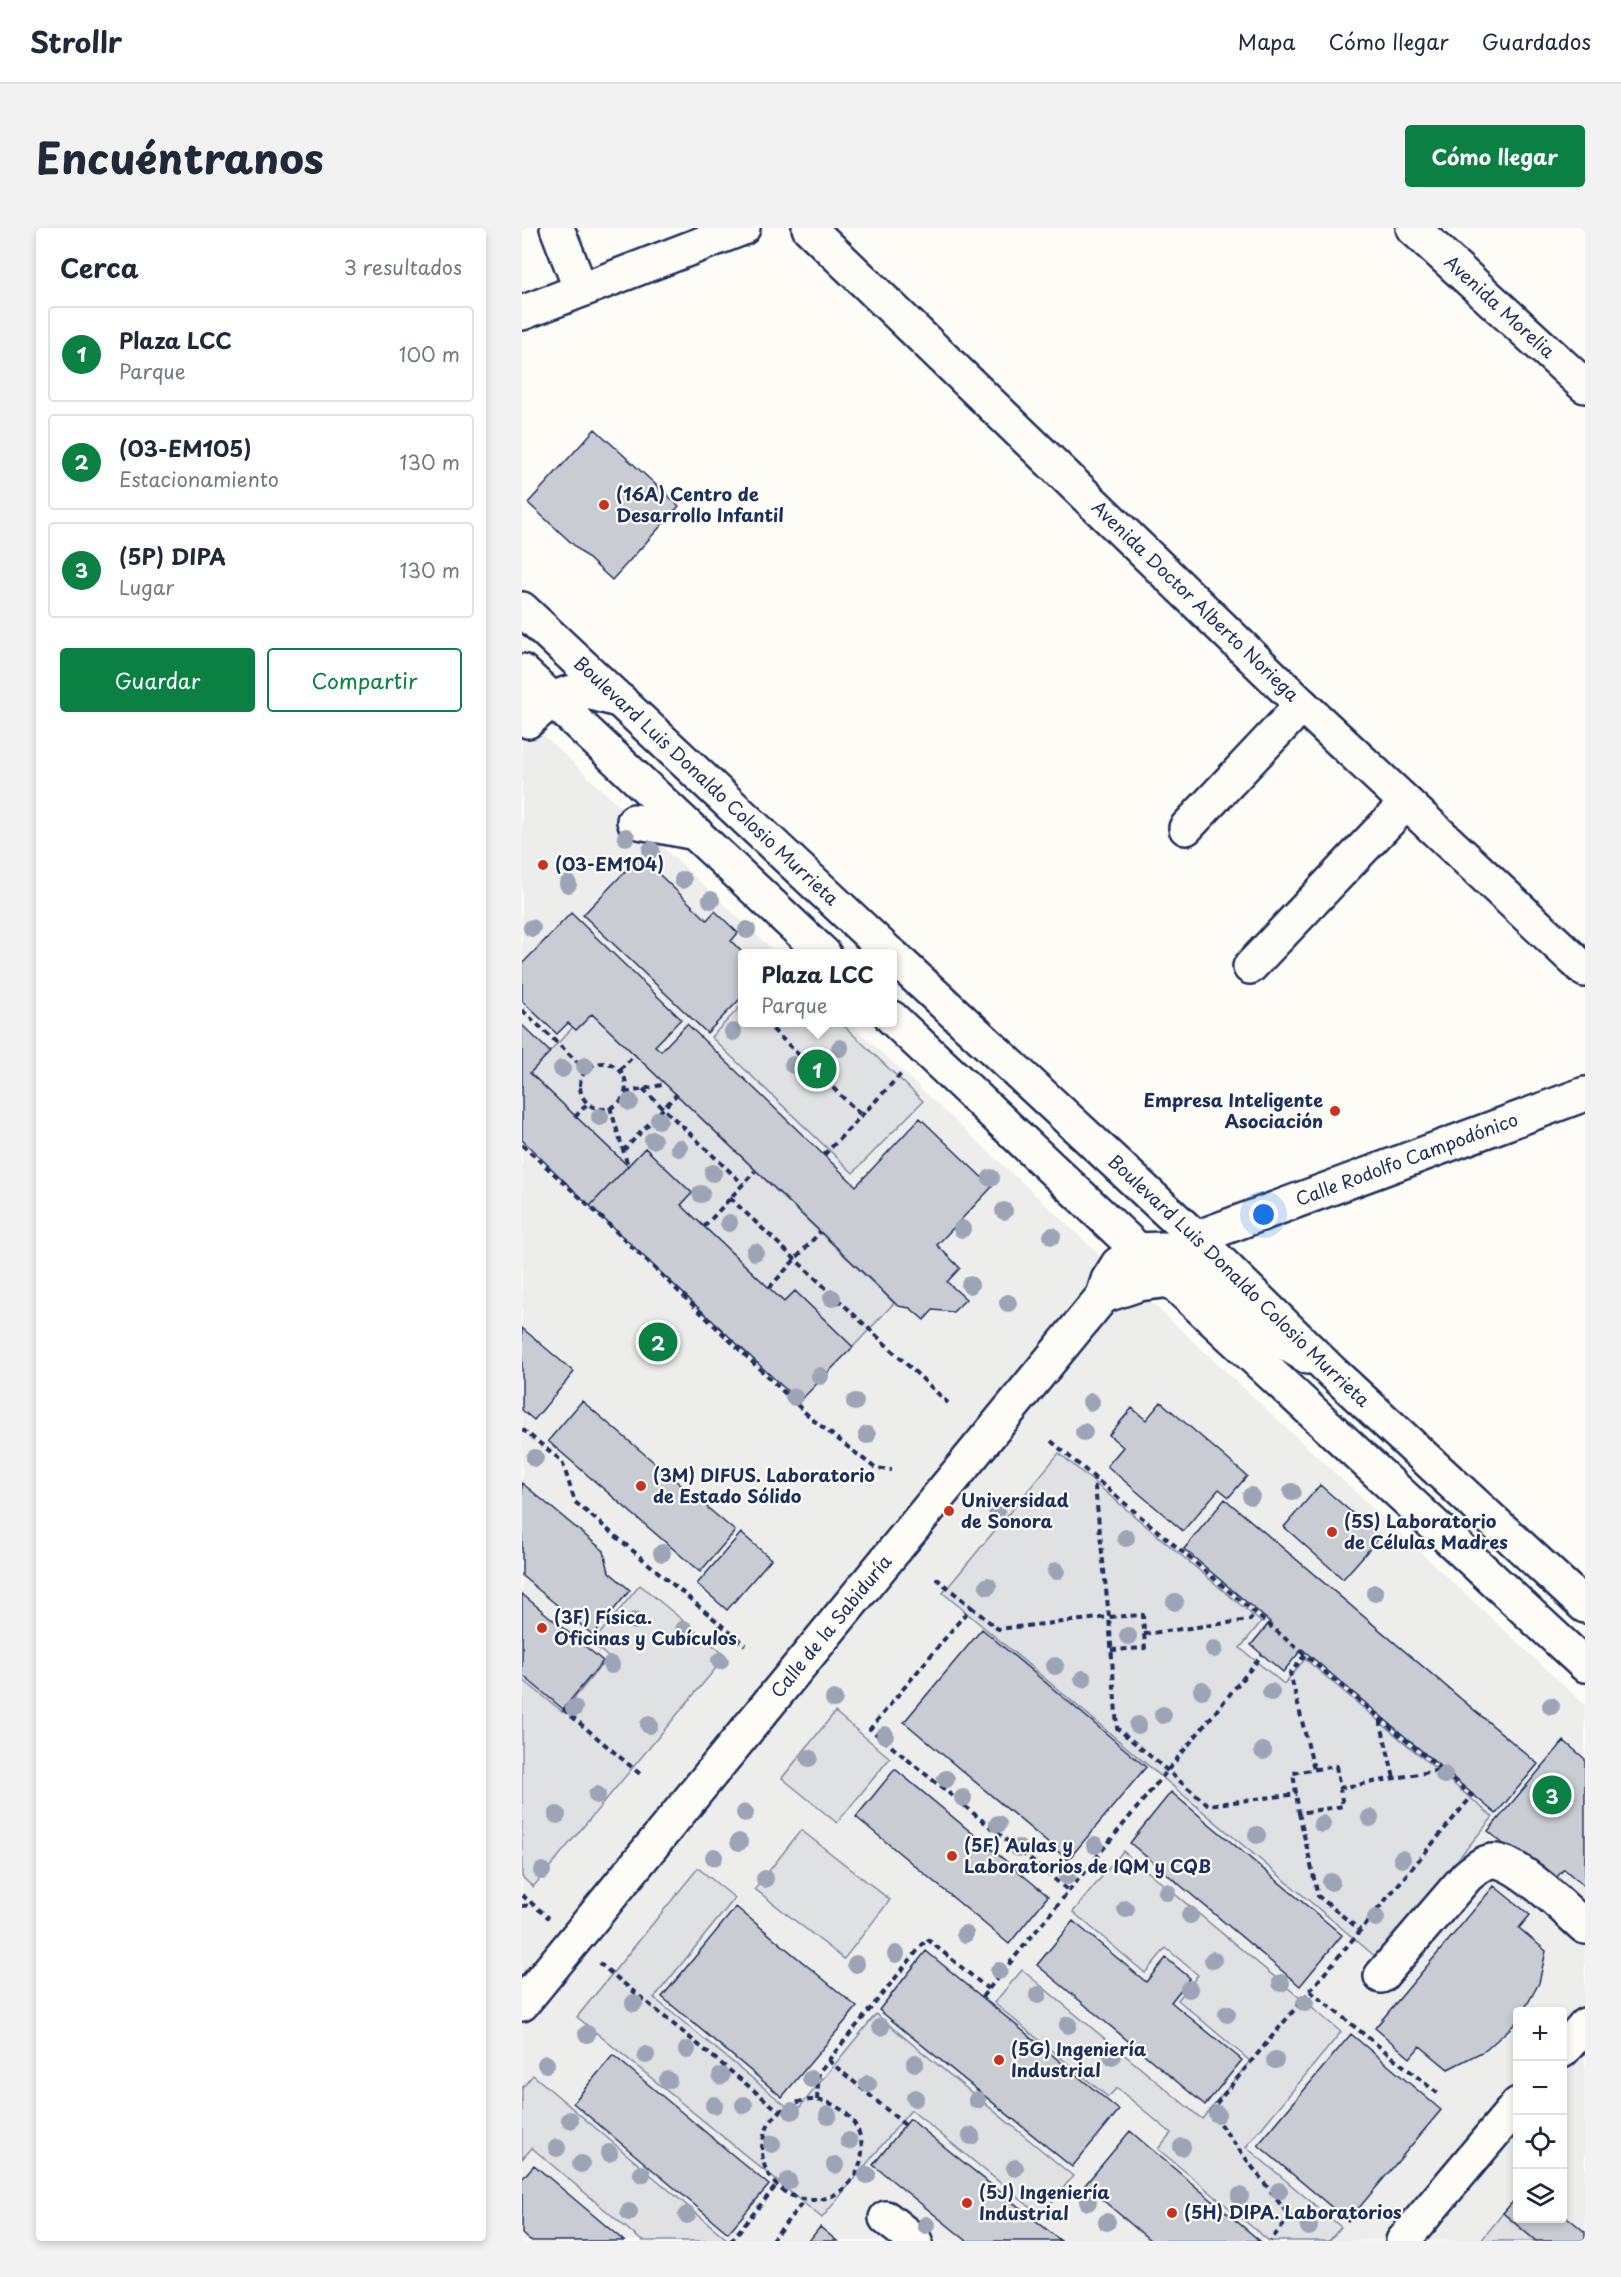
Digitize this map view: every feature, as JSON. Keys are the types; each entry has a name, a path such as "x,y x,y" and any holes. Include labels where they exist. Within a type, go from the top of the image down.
{"main road":[{"path":"556,228 581,290"},
{"path":"522,313 743,228"},
{"name":"Avenida Doctor Alberto Noriega","path":"809,228 1302,705 1585,970"},
{"name":"Avenida Morelia","path":"1413,228 1585,386"},
{"name":"Boulevard Luis Donaldo Colosio Murrieta","path":"522,609 886,949"},
{"path":"522,671 534,704 696,833 819,949"},
{"path":"534,704 567,692 590,692 621,701"},
{"path":"1186,828 1302,705"},
{"path":"1250,967 1406,803"},
{"path":"634,821 696,833"},
{"name":"Boulevard Luis Donaldo Colosio Murrieta","path":"897,960 1196,1238 1332,1372 1585,1605"},
{"path":"897,1023 1585,1665"},
{"name":"Calle Rodolfo Campodónico","path":"1196,1238 1585,1094"},
{"path":"1138,1250 1163,1248 1186,1261 1262,1329 1332,1372"},
{"name":"Calle de la Sabiduría","path":"522,2004 1103,1296 1108,1280 1118,1264 1138,1250"},
{"path":"1103,1296 1139,1284 1171,1280"},
{"path":"1381,1976 1467,1876 1479,1866 1493,1860 1509,1865 1524,1875 1585,1927"},
{"path":"1567,2047 1585,2025"},
{"path":"1403,2241 1513,2110"},
{"path":"886,2218 915,2241"}],"path":[{"path":"522,1010 586,1070"},
{"path":"769,1027 862,1116"},
{"path":"620,1070 634,1054"},
{"path":"625,1093 625,1080 620,1070 602,1062 586,1070 580,1087 588,1103 594,1107 610,1107 616,1104 625,1093 666,1084"},
{"path":"824,1155 908,1067"},
{"path":"643,1089 743,1184"},
{"path":"623,1151 676,1094"},
{"path":"575,1117 588,1103"},
{"path":"610,1107 628,1166"},
{"path":"522,1145 582,1199 812,1419 875,1468 892,1470"},
{"path":"704,1227 756,1171"},
{"path":"730,1198 948,1403"},
{"path":"769,1288 820,1232"},
{"path":"522,1429 561,1461 575,1503 745,1645"},
{"path":"1051,1441 1472,1796 1210,2111 1290,2217 1270,2241"},
{"path":"1094,1477 1109,1617 1117,1728 1208,1804 1297,1794"},
{"path":"936,1578 998,1629 1143,1615 1145,1648 1111,1650"},
{"path":"971,1607 870,1729 1069,1891"},
{"path":"1144,1634 1250,1620 1256,1613"},
{"path":"982,1997 1262,1655"},
{"path":"1305,1655 1290,1673 1314,1769"},
{"path":"563,1709 640,1774"},
{"path":"1380,1718 1394,1778"},
{"path":"1299,1813 1343,1806 1336,1766 1293,1773 1299,1813 1318,1896 1360,1930"},
{"path":"1339,1788 1441,1770"},
{"path":"522,1895 533,1905 522,1906"},
{"path":"817,2100 819,2072 927,1939 988,1989"},
{"path":"608,1970 779,2111"},
{"path":"1310,1991 1441,2096"},
{"path":"828,2060 905,2125"},
{"path":"804,2100 817,2100 832,2104 845,2113 856,2126 861,2140 861,2156 857,2172 848,2185 836,2194 821,2200 805,2200 776,2186 763,2164 762,2147 765,2131 779,2111 790,2104 804,2100"},
{"path":"731,2241 776,2186"},
{"path":"771,2241 805,2200"}],"shaded area":[{"name":"Universidad de Sonora","path":"522,715 772,949 738,949 738,1027 854,1027 1585,1705 1585,2241 522,2241"},
{"path":"738,1009 738,1027 845,1027 923,1101 853,1173 711,1037"},
{"path":"592,1014 894,1303 853,1347 795,1291 784,1302 681,1205 692,1193 645,1148 628,1166 530,1073 573,1027 576,1030"},
{"path":"1059,1453 1261,1622 1240,1648 1284,1684 1305,1659 1493,1817 1376,1957 943,1593"},
{"path":"640,1585 726,1656 533,1887 522,1877 522,1679 563,1712 608,1657 592,1643"},
{"path":"835,1712 890,1758 837,1823 782,1778"},
{"path":"801,1830 890,1900 844,1959 755,1889"},
{"path":"1123,1851 1341,2032 1246,2147 1341,2227 1329,2241 1269,2241 1158,2149 1171,2133 1117,2088 1108,2097 994,2003 1022,1970 1202,2119 1250,2061 1178,2000 1198,1975 1166,1948 1145,1973 1073,1912"},
{"path":"698,1868 735,1898 654,1998 795,2113 876,2014 1073,2176 1041,2216 911,2110 822,2218 577,2017"},
{"path":"533,2075 729,2241 642,2241 532,2148 522,2159 522,2088"},
{"path":"1503,2213 1536,2241 1481,2241"}],"building":[{"name":"(16A) Centro de Desarrollo Infantil","path":"595,429 679,506 612,580 528,503"},
{"path":"640,856 707,920 715,911 738,933 731,941 739,949 738,1001 707,1033 583,915"},
{"path":"571,913 681,1019 655,1046 661,1051 687,1024 856,1186 920,1118 992,1187 937,1245 960,1268 947,1282 966,1299 953,1312 933,1310 924,1320 910,1308 898,1306 592,1014 576,1030 568,1023 557,1034 522,1001 522,964"},
{"path":"522,1025 550,1052 530,1073 628,1166 590,1206 522,1140"},
{"path":"645,1148 692,1193 681,1205 784,1302 795,1291 853,1347 799,1402 590,1206"},
{"path":"522,1328 574,1372 534,1420 522,1410"},
{"name":"(3M) DIFUS. Laboratorio de Estado Sólido","path":"582,1401 735,1531 700,1572 548,1441"},
{"path":"1161,1402 1247,1476 1229,1497 1219,1489 1183,1531 1107,1466 1123,1447 1109,1435 1132,1408 1146,1420"},
{"path":"522,1483 604,1551 609,1572 630,1590 593,1635 522,1576"},
{"name":"(5S) Laboratorio de Células Madres","path":"1320,1485 1380,1537 1343,1579 1284,1527"},
{"path":"1225,1499 1538,1764 1496,1814 1302,1649 1283,1672 1251,1645 1270,1622 1184,1549"},
{"path":"741,1533 771,1559 727,1610 697,1584"},
{"name":"(3F) Física. Oficinas y Cubículos","path":"522,1594 603,1661 563,1709 522,1675"},
{"path":"982,1629 1146,1767 1068,1860 904,1722"},
{"path":"1564,1741 1585,1759 1585,1887 1564,1869 1551,1884 1488,1831"},
{"name":"(5F) Aulas y Laboratorios de IQM y CQB","path":"895,1769 1048,1896 1009,1944 856,1817"},
{"path":"1171,1792 1342,1935 1300,1986 1130,1843"},
{"path":"1494,1886 1530,1915 1519,1928 1546,1951 1539,1983 1526,2007 1513,2007 1513,2026 1486,2050 1448,2069 1420,2046 1410,2058 1375,2028"},
{"path":"736,1907 857,2007 782,2097 662,1997"},
{"path":"1073,1921 1146,1982 1166,1958 1190,1978 1171,2002 1242,2060 1205,2105 1037,1965"},
{"name":"(5G) Ingeniería Industrial","path":"926,1951 1119,2110 1072,2167 879,2010"},
{"path":"1351,2034 1441,2110 1348,2221 1258,2145"},
{"path":"613,2055 769,2185 728,2233 573,2103"},
{"name":"(5J) Ingeniería Industrial","path":"910,2119 1061,2241 967,2241 873,2165"},
{"name":"(5H) DIPA. Laboratorios","path":"1130,2131 1260,2241 1151,2241 1085,2185"},
{"path":"534,2165 624,2241 530,2241 522,2234 522,2179"},
{"path":"1513,2202 1513,2221 1503,2213"},
{"path":"1567,2217 1585,2232 1585,2241 1536,2241 1515,2223 1567,2223"},
{"path":"820,2227 837,2241 809,2241"}],"place":[{"name":"(16A) Centro de Desarrollo Infantil","path":"604,505"},
{"name":"(03-EM104)","path":"543,865"},
{"name":"Plaza LCC","path":"817,1069"},
{"name":"Empresa Inteligente Asociación","path":"1335,1111"},
{"name":"(03-EM105)","path":"658,1342"},
{"name":"(3M) DIFUS. Laboratorio de Estado Sólido","path":"641,1486"},
{"name":"Universidad de Sonora","path":"949,1511"},
{"name":"(5S) Laboratorio de Células Madres","path":"1332,1532"},
{"name":"(3F) Física. Oficinas y Cubículos","path":"542,1628"},
{"name":"(5P) DIPA","path":"1552,1795"},
{"name":"(5F) Aulas y Laboratorios de IQM y CQB","path":"952,1856"},
{"name":"(5G) Ingeniería Industrial","path":"999,2060"},
{"name":"(5J) Ingeniería Industrial","path":"967,2203"},
{"name":"(5H) DIPA. Laboratorios","path":"1172,2213"}]}
